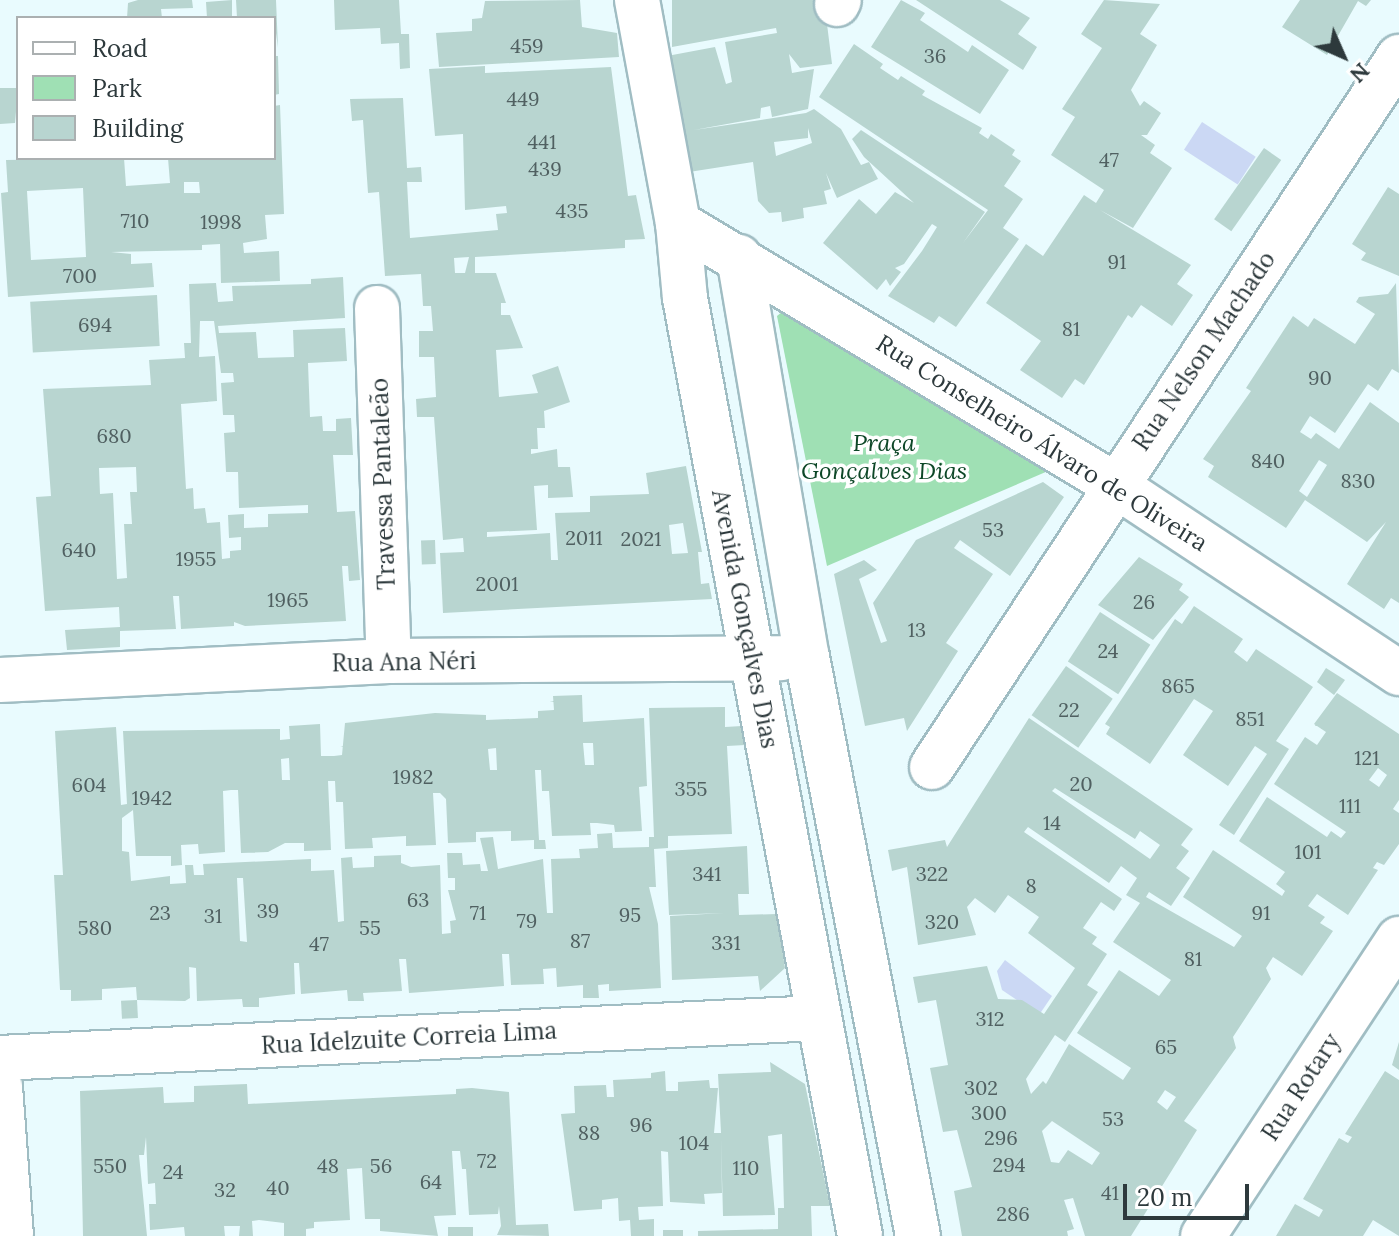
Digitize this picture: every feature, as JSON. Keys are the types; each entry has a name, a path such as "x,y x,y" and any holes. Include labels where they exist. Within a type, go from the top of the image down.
{"street":[{"name":"Avenida Gonçalves Dias","path":"637,0 678,223 685,298 860,1236"},
{"name":"Rua Nelson Machado","path":"932,767 1399,57"},
{"name":"Rua Conselheiro Álvaro de Oliveira","path":"678,223 1115,485 1399,673"},
{"path":"739,257 807,657 918,1236"},
{"name":"Travessa Pantaleão","path":"377,308 389,661"},
{"name":"Rua Ana Néri","path":"0,680 389,661 807,657"},
{"name":"Rua Rotary","path":"1203,1236 1399,939"},
{"name":"Rua Idelzuite Correia Lima","path":"0,1058 819,1018"},
{"path":"0,1087 11,1236"}],"green space":[{"name":"Praça Gonçalves Dias","path":"793,303 1048,471 827,566 777,316"}],"water":[{"path":"1202,122 1256,157 1238,185 1184,150"},
{"path":"1005,960 1052,996 1039,1015 1002,990 997,971"}],"building":[{"path":"138,0 192,0 193,8 161,9 162,16 127,16 128,3"},
{"path":"232,0 232,16 207,16 206,2"},
{"path":"236,0 276,0 278,48 276,16 237,16"},
{"path":"334,0 399,0 401,34 409,34 410,68 400,69 399,43 381,44 380,28 335,30"},
{"path":"580,0 582,27 617,33 619,57 439,67 436,33 472,31 472,19 482,18 485,1"},
{"path":"672,0 824,0 832,64 800,68 789,54 792,73 814,69 808,109 772,117 770,106 761,108 760,118 694,130 806,113 814,109 841,129 861,165 869,162 878,179 837,198 826,173 831,189 824,191 827,204 803,208 804,218 782,222 781,212 769,213 758,201 753,162 689,172 667,56 715,47 726,84 732,82 725,42 777,33 776,28 672,47","holes":["808,128 812,143 776,156 774,142 808,138"]},
{"path":"901,0 925,13 920,20 968,52 972,45 1009,70 980,114 871,47"},
{"path":"916,0 1000,0 1030,18 1018,34 1037,47 1023,70"},
{"path":"1104,0 1160,4 1140,34 1157,45 1131,90 1140,106 1144,101 1161,113 1147,135 1141,135 1155,145 1150,153 1172,168 1133,228 1100,210 1191,265 1177,284 1193,295 1172,326 1141,305 1132,318 1128,315 1084,385 1075,379 1062,398 1020,370 1041,341 986,303 1026,244 1043,256 1084,195 1096,203 1104,190 1051,155 1075,117 1062,109 1102,48 1081,34"},
{"path":"1300,0 1371,0 1366,6 1358,1 1327,55 1282,27"},
{"path":"854,44 883,64 880,68 898,80 901,76 925,91 922,95 982,128 979,133 988,139 991,134 1015,150 1012,155 1021,161 1004,186 1023,199 1003,228 1019,239 956,327 939,316 934,323 888,296 937,227 932,224 904,264 895,268 901,272 890,286 886,279 877,290 823,243 859,199 876,214 895,192 914,203 864,157 852,139 861,130 985,212 963,243 988,210 819,97"},
{"path":"276,56 278,56 279,94 276,95"},
{"path":"485,66 485,73 611,67 628,196 636,195 645,239 625,240 625,248 475,257 475,273 496,273 506,303 501,303 501,315 510,315 523,348 496,350 499,397 538,393 532,375 558,366 570,402 544,411 545,428 537,428 538,449 531,449 531,454 557,449 558,467 570,467 573,497 548,498 548,485 534,486 537,530 487,532 487,537 550,533 551,560 558,560 555,513 590,512 590,496 649,494 646,473 686,466 702,552 698,552 701,584 709,583 712,599 443,613 440,553 464,552 463,538 443,540 434,417 417,417 416,399 436,397 434,357 419,357 419,331 433,331 431,306 423,306 421,274 385,276 379,192 368,193 363,120 352,121 350,99 403,98 407,168 421,167 422,182 407,182 410,238 498,230 496,214 507,213 506,206 465,210 463,134 435,136 429,69","holes":["469,257 465,273 455,273 454,258","683,523 688,553 672,554 669,525"]},
{"path":"0,88 16,88 15,123 0,124"},
{"path":"280,105 284,214 265,215 267,239 243,243 244,253 279,251 280,281 221,283 220,244 202,245 202,250 111,252 131,254 131,264 152,263 154,287 8,297 1,193 8,192 6,160 124,160 126,186 170,183 168,160 276,160 276,106","holes":["184,182 199,182 200,193 184,193","83,188 86,257 31,260 27,191"]},
{"path":"1264,148 1281,160 1231,231 1214,219"},
{"path":"1388,187 1399,194 1399,276 1361,260 1366,253 1352,244"},
{"path":"343,277 345,318 218,326 219,333 256,332 258,358 294,357 293,330 345,328 347,361 308,363 310,417 322,416 323,431 336,431 336,419 351,418 353,455 333,455 337,512 355,511 360,580 349,581 348,566 342,566 346,621 245,626 234,622 234,626 181,629 179,596 173,596 176,629 120,631 120,647 67,650 65,630 120,627 119,607 45,611 36,497 51,496 43,389 151,385 149,360 185,358 184,343 191,343 189,284 216,283 218,302 233,301 232,286 311,284 311,279","holes":["200,321 214,321 221,373 233,373 234,382 221,383 223,415 234,415 235,432 224,433 226,472 238,472 239,508 308,505 308,513 268,514 268,527 244,528 244,514 228,515 229,538 241,537 241,550 230,551 230,558 222,559 220,522 207,523 205,508 194,509 193,488 186,489 181,404 217,401 215,356 199,357","136,467 137,492 130,492 132,524 124,524 127,578 117,579 113,493 100,494 99,468"]},
{"path":"1396,283 1399,373 1392,369 1378,391 1368,384 1335,433 1310,416 1300,432 1311,439 1316,433 1339,449 1370,402 1399,423 1399,603 1391,598 1384,609 1347,584 1386,522 1367,542 1305,500 1286,528 1208,477 1214,466 1203,459 1251,391 1246,388 1293,316 1308,327 1314,318 1355,344 1375,314 1356,302 1359,297 1388,294","holes":["1319,460 1327,465 1307,497 1299,491"]},
{"path":"157,295 160,346 33,353 30,302"},
{"path":"1043,482 1064,497 1010,576 960,540 954,548 993,574 946,643 958,651 907,731 904,718 865,726 834,574 864,560 877,570 859,579 881,643 887,641 873,603 916,540"},
{"path":"421,540 435,540 436,564 422,564"},
{"path":"1139,557 1183,584 1179,590 1189,597 1153,640 1098,605"},
{"path":"1194,606 1243,639 1234,652 1247,662 1256,649 1313,687 1276,741 1289,749 1234,835 1219,825 1267,754 1255,746 1228,786 1183,755 1213,711 1194,699 1150,764 1106,734 1110,727 1105,724 1175,619 1182,624"},
{"path":"1100,612 1150,645 1118,694 1068,661"},
{"path":"1066,666 1113,699 1078,748 1032,715"},
{"path":"1326,668 1345,680 1334,695 1317,682"},
{"path":"1337,693 1399,734 1399,800 1393,809 1399,813 1399,844 1384,865 1377,862 1373,868 1378,870 1348,915 1317,894 1308,906 1325,917 1320,923 1333,931 1302,976 1273,957 1266,968 1271,979 1233,1037 1236,1048 1184,1121 1197,1130 1131,1236 1085,1236 1073,1198 1064,1200 1074,1229 1067,1231 1068,1236 962,1236 954,1191 972,1187 957,1130 943,1132 930,1068 948,1065 936,1000 918,1003 913,977 987,966 998,999 1022,1000 1044,1014 1075,968 1028,933 1039,917 1008,895 995,913 975,898 967,907 976,935 918,945 907,867 892,871 888,850 945,840 947,847 1029,718 1193,829 1181,845 1189,851 1176,868 1190,878 1171,906 1149,892 1146,897 1234,947 1242,936 1183,897 1213,850 1282,896 1285,891 1276,884 1285,872 1239,841 1267,797 1327,837 1331,831 1341,838 1346,832 1274,784 1305,737 1317,745 1326,732 1314,724","holes":["1378,768 1387,775 1379,787 1369,780","1055,788 1135,839 1140,831 1160,845 1150,859 1052,791","1028,827 1109,883 1121,866 1137,878 1126,895 1140,903 1113,942 1171,980 1159,996 1119,970 1077,1033 1131,1068 1123,1080 1069,1044 1046,1084 1043,1081 1031,1094 1026,1079 1055,1035 1065,1042 1098,992 1087,985 1107,954 1092,944 1097,937 1083,928 1101,902 1114,911 1122,899 1024,832","1165,1090 1176,1097 1167,1110 1157,1102","1052,1121 1100,1153 1092,1165 1068,1150 1059,1163 1051,1162 1042,1131"]},
{"path":"582,695 583,722 644,718 647,786 639,787 642,831 615,832 614,825 590,823 591,835 552,836 549,791 542,791 541,770 535,770 539,840 545,840 546,849 534,849 534,840 511,841 511,831 476,832 476,842 448,843 446,799 440,793 433,793 436,845 406,846 406,836 372,838 373,848 345,849 343,802 336,802 335,781 328,781 331,850 304,851 304,843 285,843 268,852 241,853 238,790 231,790 223,791 225,852 199,854 198,844 181,845 182,865 171,866 171,856 136,856 133,810 122,818 122,851 129,852 131,881 170,876 170,884 186,883 185,865 193,865 194,875 204,875 203,864 311,859 311,871 334,870 338,922 344,921 341,858 352,857 353,868 374,867 374,856 401,855 401,863 411,867 440,865 442,934 451,933 450,921 456,920 448,890 455,890 455,878 448,878 447,853 462,853 463,865 480,864 481,871 488,871 480,838 493,837 498,869 543,859 547,913 553,913 551,859 580,858 579,849 598,848 597,834 612,833 613,848 649,847 649,837 654,837 649,708 725,707 725,727 742,726 745,745 727,746 732,834 668,836 668,848 654,849 656,887 649,887 658,924 661,988 609,991 609,984 598,985 599,998 583,998 583,985 557,987 556,968 543,969 544,984 511,985 509,954 502,954 504,986 409,993 406,959 399,959 402,991 363,993 364,1001 348,1001 347,990 301,994 299,963 294,963 295,994 259,998 259,1007 243,1007 242,999 197,1001 196,968 189,967 190,998 185,1001 137,1000 136,987 102,989 102,1000 71,1001 71,990 60,990 54,875 63,875 55,731 116,727 121,805 127,804 123,731 280,729 280,740 290,739 289,726 320,724 321,756 334,756 342,755 345,723 435,713 486,715 486,720 538,718 538,711 554,710 553,696","holes":["583,743 593,743 594,765 585,765","496,748 497,770 490,770 488,749","289,758 290,780 282,780 281,759","237,878 243,878 247,942 240,941"]},
{"path":"747,846 749,894 738,894 739,915 777,914 785,968 760,991 758,976 672,980 670,916 724,913 669,915 666,851"},
{"path":"137,1000 138,1018 122,1019 121,1001"},
{"path":"1399,1042 1399,1070 1392,1065"},
{"path":"770,1062 805,1084 830,1206 811,1206 812,1236 698,1236 698,1231 778,1229 778,1208 784,1208 782,1134 768,1136 775,1215 723,1216 721,1138 722,1193 704,1194 705,1204 670,1202 668,1152 661,1151 663,1206 638,1207 639,1220 654,1219 654,1236 631,1236 630,1220 619,1221 618,1198 602,1200 602,1209 574,1211 561,1114 575,1113 574,1086 606,1085 607,1097 614,1097 613,1080 651,1078 651,1073 665,1071 666,1091 678,1091 678,1082 709,1080 710,1088 718,1088 714,1133 721,1133 718,1074 771,1072"},
{"path":"1385,1071 1399,1080 1399,1236 1373,1220 1363,1236 1276,1236 1295,1204 1319,1217 1323,1210 1303,1199 1339,1138 1348,1143 1352,1137 1345,1134"},
{"path":"247,1084 248,1104 456,1094 456,1089 472,1088 509,1092 516,1225 548,1224 549,1236 497,1235 501,1226 499,1206 498,1214 469,1215 466,1169 462,1169 460,1151 452,1151 456,1215 434,1216 438,1236 380,1231 380,1219 365,1219 362,1168 347,1169 350,1220 314,1222 314,1228 306,1229 306,1236 284,1236 284,1223 259,1220 252,1221 253,1236 239,1236 240,1226 224,1226 225,1236 185,1236 184,1227 150,1230 149,1204 156,1204 155,1183 148,1184 146,1137 144,1155 139,1155 147,1236 83,1236 80,1091 163,1087 164,1103 194,1102 194,1086"},
{"path":"448,1227 473,1227 473,1236 448,1236"},
{"path":"663,1230 683,1230 683,1236 663,1236"}]}
